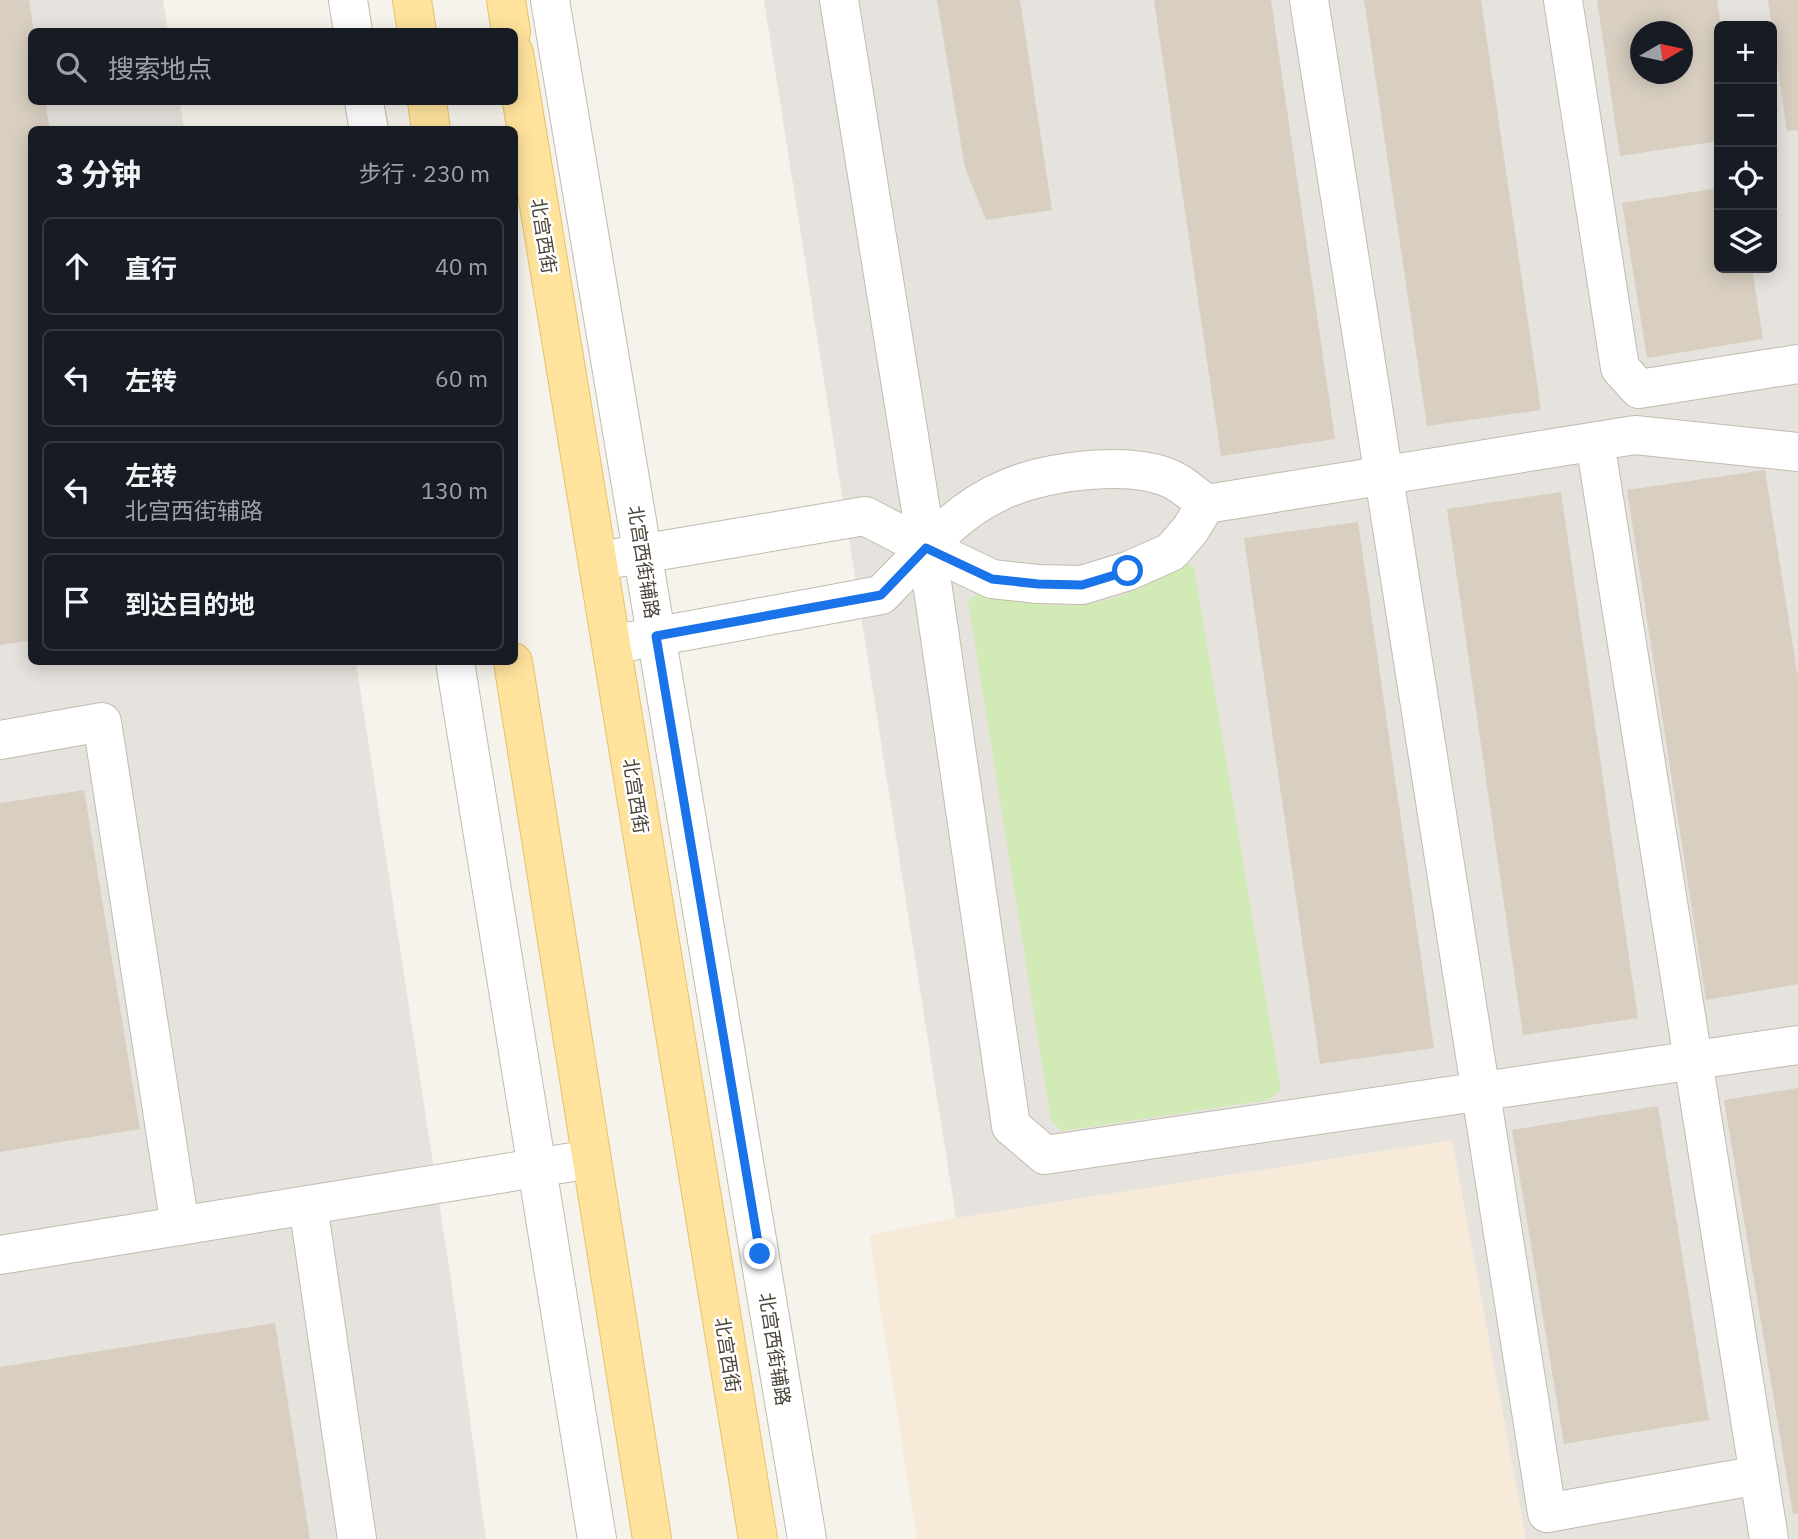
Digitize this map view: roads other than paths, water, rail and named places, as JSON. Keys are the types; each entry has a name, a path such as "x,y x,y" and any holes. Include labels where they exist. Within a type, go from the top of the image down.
{"main road":[{"path":"412,0 416,28"},
{"path":"506,0 510,28"},
{"name":"北宫西街","path":"518,77 758,1539"},
{"path":"427,105 430,126"},
{"path":"513,665 652,1539"}],"street":[{"path":"348,0 352,28"},
{"name":"北宫西街辅路","path":"550,0 807,1539"},
{"path":"839,0 926,548 1011,1126 1045,1155 1798,1045"},
{"path":"1310,0 1547,1513 1759,1475"},
{"path":"1563,0 1620,368 1639,389 1798,363"},
{"path":"365,105 368,126"},
{"path":"611,645 881,595 951,522 1008,488 1055,475 1129,468 1171,479 1206,504 1635,435 1798,452"},
{"path":"1595,442 1769,1539"},
{"path":"598,562 865,516 992,579 1082,585 1128,571 1171,552 1190,530 1206,504"},
{"path":"455,665 597,1539"},
{"path":"0,740 102,722 180,1226"},
{"path":"0,1255 591,1159"},
{"path":"308,1205 357,1539"}]}
